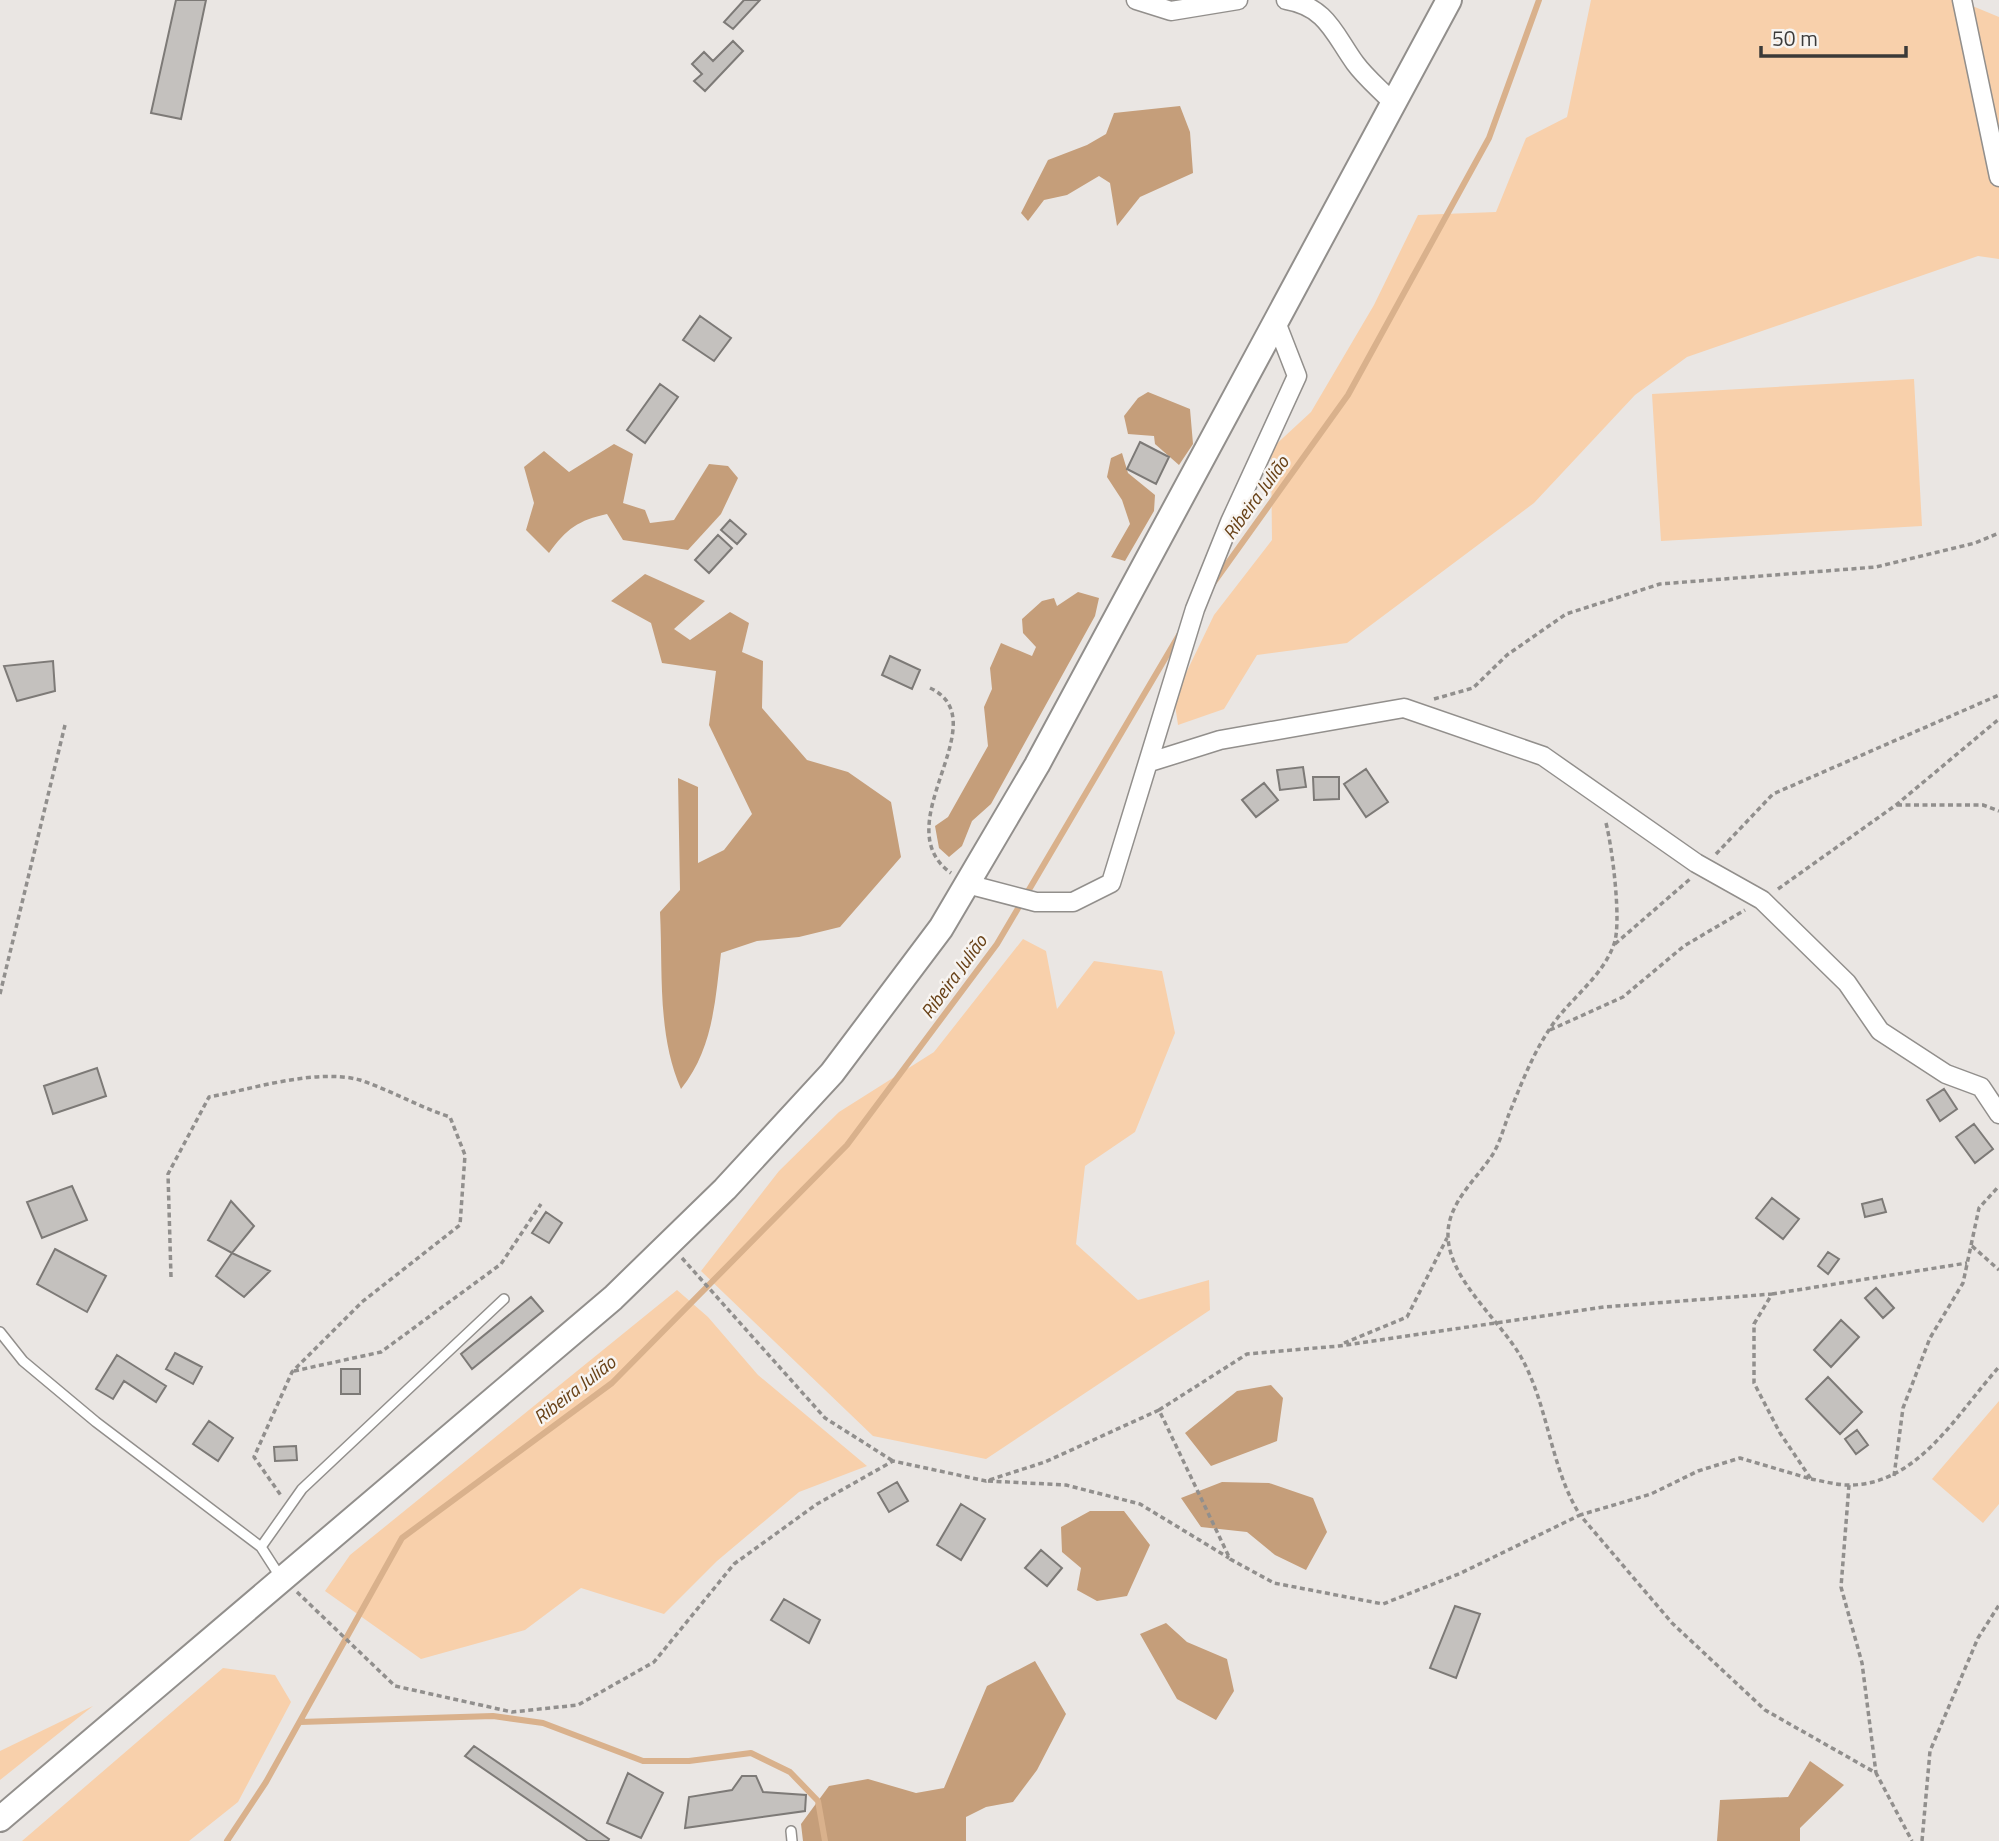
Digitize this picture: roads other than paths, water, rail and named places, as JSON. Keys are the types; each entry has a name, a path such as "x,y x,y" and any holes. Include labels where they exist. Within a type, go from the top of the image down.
{"main road":[{"path":"0,1819 613,1298 725,1189 832,1073 941,928 1037,765 1449,0"}],"street":[{"path":"1136,0 1171,11 1238,0"},
{"path":"1286,0 1303,3 1332,25 1356,64 1393,103"},
{"path":"1962,0 1999,177"},
{"path":"967,884 1036,902 1073,902 1111,883 1195,609 1230,522 1297,376 1276,322"},
{"path":"1150,762 1220,740 1404,708 1543,757 1704,867 1762,900 1847,983 1880,1031 1946,1074 1981,1087 1999,1114"}],"lane":[{"path":"261,1547 302,1489 504,1299"},
{"path":"0,1332 23,1362 261,1547 282,1578"},
{"path":"790,1830 792,1841"}],"waterway":[{"name":"Ribeira Julião","path":"1212,585 1348,395 1489,138 1539,0"},
{"name":"Ribeira Julião","path":"227,1841 266,1782 402,1538 612,1383 847,1145 997,944 1179,635"},
{"path":"300,1722 493,1716 543,1723 643,1761 689,1761 751,1753 790,1772 818,1801 825,1841"}]}
